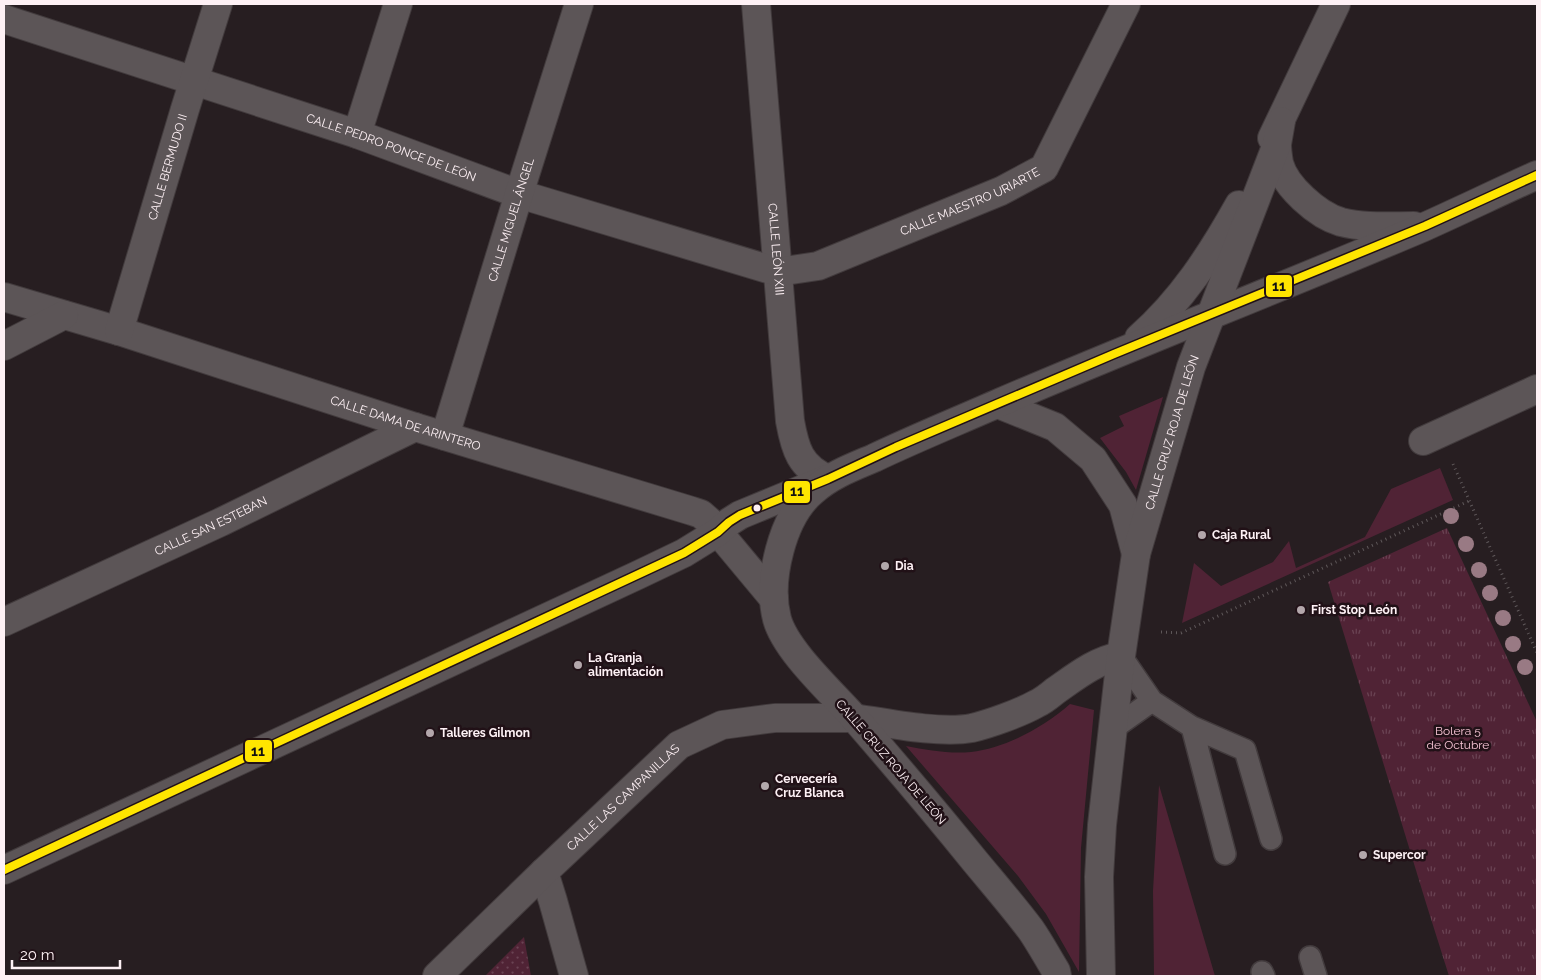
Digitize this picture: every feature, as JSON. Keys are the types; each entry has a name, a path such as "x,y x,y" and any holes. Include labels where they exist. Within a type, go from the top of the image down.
{"street":[{"name":"CALLE BERMUDO II","path":"119,331 218,4"},
{"path":"357,134 398,4"},
{"name":"CALLE MIGUEL ÁNGEL","path":"446,436 579,4"},
{"name":"CALLE LEÓN XIII","path":"756,4 790,421 796,449 808,468 828,479"},
{"name":"CALLE MAESTRO URIARTE","path":"778,272 818,266 1001,191 1044,168 1126,4"},
{"path":"1114,354 1132,343 1160,318 1193,280 1224,233 1279,132 1336,4"},
{"name":"CALLE PEDRO PONCE DE LEÓN","path":"4,19 357,134 519,194 778,272"},
{"path":"1279,132 1279,164 1290,185 1314,208 1340,222 1370,225 1425,226"},
{"name":"CALLE CRUZ ROJA DE LEÓN","path":"1101,976 1100,860 1102,825 1136,554 1184,391 1279,132"},
{"path":"4,870 684,553 718,532 728,522 740,515 828,479 896,447 1114,354 1425,226 1537,175"},
{"name":"CALLE DAMA DE ARINTERO","path":"4,297 119,331 415,427 701,514 709,521 774,600"},
{"path":"4,346 64,315"},
{"path":"1423,441 1537,389"},
{"name":"CALLE CRUZ ROJA DE LEÓN","path":"998,404 1055,428 1093,459 1123,505 1136,554"},
{"name":"CALLE SAN ESTEBAN","path":"4,622 220,522 415,427"},
{"name":"CALLE CRUZ ROJA DE LEÓN","path":"828,479 800,504 785,532 776,566 774,600 777,619 784,634 806,665 929,805 1032,932 1057,976"},
{"name":"CALLE LAS CAMPANILLAS","path":"437,976 679,745 722,725 775,718 854,718 941,729 971,728 1037,704 1098,663 1122,656"},
{"path":"544,872 554,901 574,976"}],"lane":[{"path":"1122,656 1152,701 1192,727 1245,750 1271,839"},
{"path":"1114,728 1152,701"},
{"path":"1192,727 1225,854"}],"path":[{"path":"1452,461 1537,653"},
{"path":"1161,632 1182,633 1470,501"}],"green space":[{"path":"1163,397 1136,490 1126,472 1100,438 1124,426 1119,416"},
{"path":"1440,468 1453,500 1182,623 1194,563 1221,586 1273,562 1289,541 1296,568 1365,537 1391,489"},
{"name":"Bolera 5 de Octubre","path":"1447,528 1537,722 1537,976 1449,976 1328,582"},
{"path":"1070,704 1094,710 1081,848 1079,972 1046,914 1018,876 906,746 955,752 984,750 1024,735 1060,713"},
{"path":"1159,785 1215,976 1154,976 1153,891"},
{"path":"524,937 531,976 485,976"}],"transit line":[{"name":"11","path":"4,870 684,553 718,532 740,515 828,479 896,447 1114,354 1425,226 1537,175"}],"place":[{"name":"Caja Rural","path":"1202,535"},
{"name":"Dia","path":"885,566"},
{"name":"First Stop León","path":"1301,610"},
{"name":"La Granja alimentación","path":"578,665"},
{"name":"Talleres Gilmon","path":"430,733"},
{"name":"Cervecería Cruz Blanca","path":"765,786"},
{"name":"Supercor","path":"1363,855"}]}
